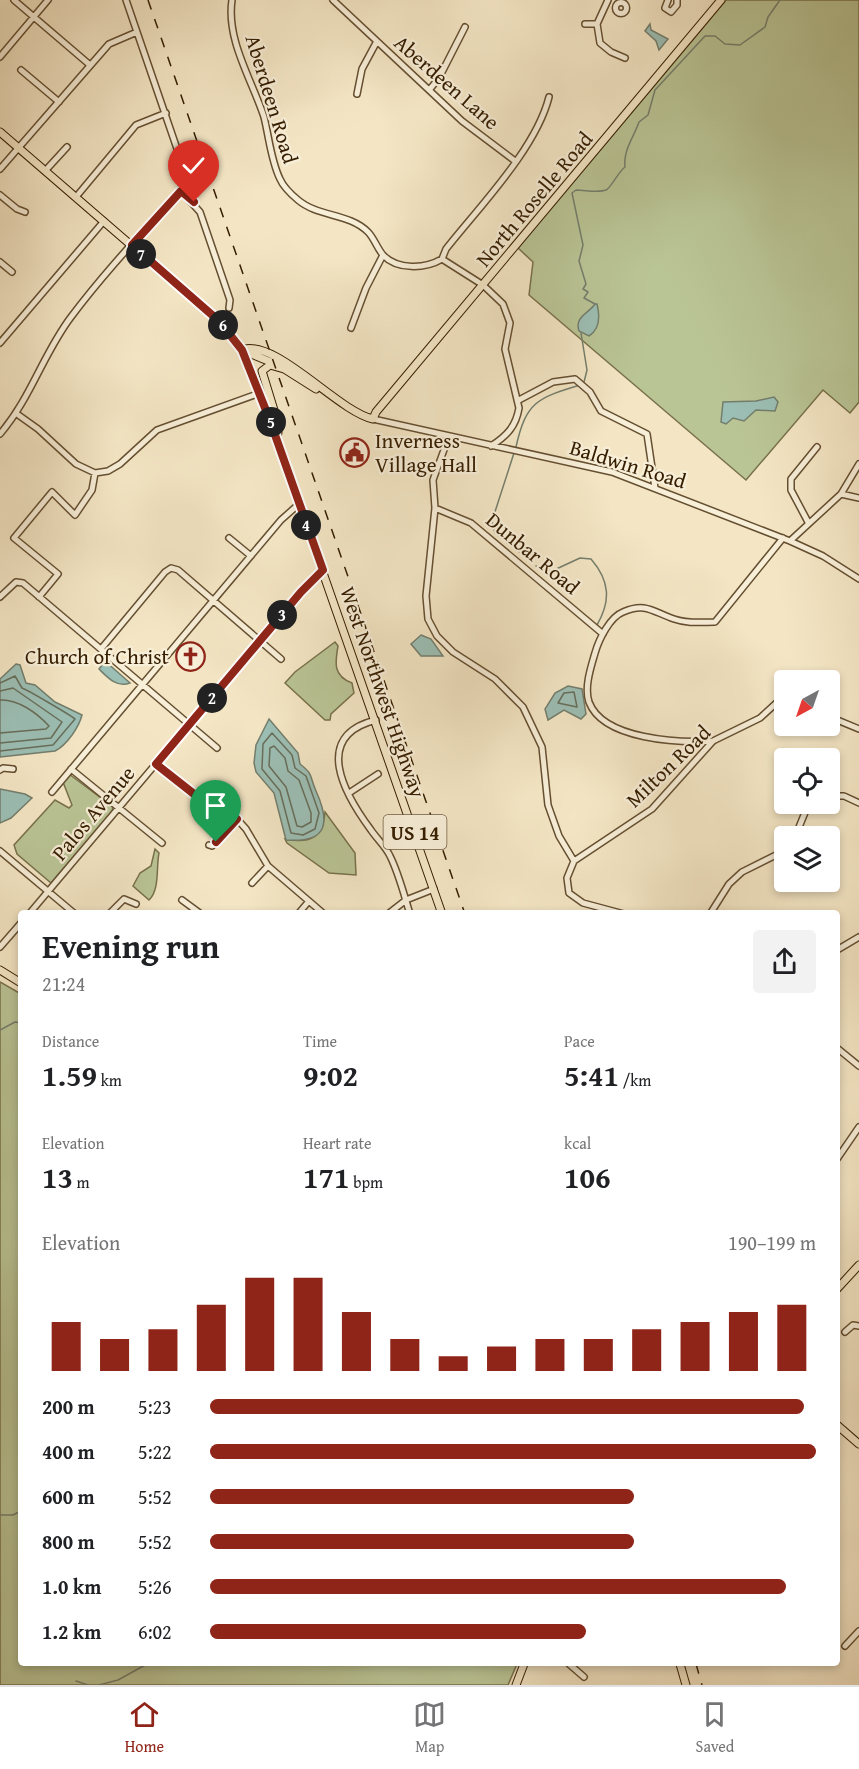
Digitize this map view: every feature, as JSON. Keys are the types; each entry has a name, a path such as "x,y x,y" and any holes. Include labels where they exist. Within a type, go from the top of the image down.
{"main road":[{"name":"North Roselle Road","path":"373,419 375,412 722,0"},
{"name":"West Northwest Highway","path":"0,132 219,321 242,350 278,441 441,910"},
{"path":"242,350 249,347 271,354 352,411 373,419"},
{"path":"242,350 284,369 327,393"},
{"path":"278,441 277,420 262,371 270,365 284,369"},
{"path":"0,970 18,980"},
{"path":"840,1286 859,1265"},
{"path":"840,1428 859,1444"},
{"path":"516,1685 523,1666"},
{"path":"681,1666 686,1685"}],"street":[{"path":"14,0 90,65"},
{"path":"0,57 48,0"},
{"path":"0,434 17,414 55,339 132,245 181,191 186,175 126,0"},
{"name":"Aberdeen Road","path":"232,0 230,9 236,47 264,118 280,180 299,201 319,212 350,220 368,232 383,255"},
{"name":"Aberdeen Lane","path":"333,0 462,121 515,162"},
{"path":"668,0 664,5 671,12 677,4 676,0"},
{"path":"616,7 607,2 597,24 600,43 610,52 626,58"},
{"path":"585,24 597,24"},
{"path":"430,89 439,78 465,27"},
{"path":"0,169 109,44 136,32"},
{"path":"357,94 362,69 376,42"},
{"path":"21,70 59,102"},
{"path":"351,328 366,288 383,255 401,266 428,265 442,259 446,249 515,162 542,121 549,97"},
{"path":"76,197 136,125 166,113"},
{"path":"45,171 67,147"},
{"path":"181,191 200,212 230,300 229,308"},
{"path":"0,195 17,209 25,212"},
{"path":"0,343 104,221"},
{"path":"442,259 483,285 503,304 510,323 505,349 519,400 517,417 506,436 491,446"},
{"path":"0,262 12,272"},
{"path":"519,400 553,382 575,379 590,392 601,411 647,434 655,488"},
{"path":"17,414 38,429 76,464 95,473 108,471 120,464 157,430 260,393"},
{"name":"Baldwin Road","path":"373,419 612,472 790,541 823,556 859,579"},
{"path":"449,436 433,480 435,508 426,596 428,619 437,636 453,652 495,679 523,707 542,747 548,805 559,837 574,861 567,878 569,892 583,903 609,910"},
{"path":"506,436 506,448"},
{"path":"808,522 794,496 791,479 817,447"},
{"path":"790,541 841,494 859,464"},
{"path":"39,597 58,574 14,538 52,492 75,515 92,490 95,473"},
{"path":"841,494 859,498"},
{"path":"52,792 141,683 281,520 299,504"},
{"name":"Dunbar Road","path":"435,508 471,523 603,634"},
{"path":"229,538 251,556"},
{"path":"713,741 680,742 620,729 600,720 589,701 588,687 595,654 603,634 621,612 644,606 676,620 693,623 716,622 783,538"},
{"path":"101,649 165,572 171,568 178,570 281,659"},
{"name":"Palos Avenue","path":"32,910 323,570"},
{"path":"0,597 16,582 23,583 217,748"},
{"name":"Milton Road","path":"574,861 652,809 713,741 760,718 774,705"},
{"path":"376,720 355,729 340,746 337,762 339,772 350,794 371,830 390,854 409,910"},
{"path":"840,721 859,729"},
{"path":"156,764 194,794 212,798 237,819 246,829 259,855 268,866 319,910"},
{"path":"0,770 13,769"},
{"path":"71,769 162,843"},
{"path":"350,794 378,774"},
{"path":"840,796 859,803"},
{"path":"209,845 212,846 237,819"},
{"path":"0,851 70,910"},
{"path":"713,910 729,884 741,872 774,855"},
{"path":"252,883 268,866"},
{"path":"393,910 406,900 434,889"},
{"path":"112,910 124,899 136,904"},
{"path":"182,900 196,910"},
{"path":"301,910 309,901"},
{"path":"0,947 18,926"},
{"path":"840,948 859,937"},
{"path":"840,1050 859,1066"},
{"path":"840,1155 859,1127"},
{"path":"844,1332 853,1325 859,1326"},
{"path":"845,1646 859,1631"},
{"path":"571,1666 584,1677"}],"green space":[{"path":"726,0 859,0 859,402 850,413 823,390 746,480 529,295 533,262 518,248"},
{"path":"335,642 338,646 336,658 338,673 352,683 354,693 331,714 330,720 325,720 285,683 295,672"},
{"path":"69,774 113,807 112,812 51,883 17,854 14,845 55,800 69,808 72,805 63,782"},
{"path":"325,812 355,853 356,875 329,873 287,843 285,839 302,841 314,837 321,828"},
{"path":"155,849 159,853 157,878 155,890 149,900 133,886 140,873 151,866"},
{"path":"0,982 18,992 18,1666 516,1666 508,1685 0,1685"}],"water":[{"path":"650,24 651,30 668,39 659,50 656,41 645,31"},
{"path":"597,304 599,318 595,330 589,336 579,331 578,326 580,319"},
{"path":"774,397 778,402 775,411 756,410 744,421 733,418 726,424 721,422 723,402 756,401"},
{"path":"421,635 431,639 443,656 421,656 411,644"},
{"path":"105,661 130,683 117,683 106,676 99,669"},
{"path":"16,664 20,665 26,683 35,685 55,702 82,715 72,735 55,751 0,757 0,679"},
{"path":"568,686 582,689 586,714 581,719 564,710 548,720 545,709 555,693"},
{"path":"269,719 298,753 300,764 309,773 321,803 324,822 322,829 310,838 286,840 274,793 256,772 254,763 256,745"},
{"path":"0,789 25,794 32,798 11,818 0,823"}],"waterway":[{"path":"595,304 584,298 588,292 583,289 586,284 579,261 583,245 572,193 576,190 603,191 610,187 625,167 627,149 639,122 648,115 655,90 705,36 715,36 725,44 740,45 765,27 768,17 780,0"},
{"path":"581,333 587,370 584,382"},
{"path":"516,447 524,420 536,404 543,398 580,385"},
{"path":"503,539 495,533 492,521 514,453"},
{"path":"507,543 511,545"},
{"path":"515,548 531,562"},
{"path":"536,566 552,571 580,558 591,559 602,575 606,591 605,608 597,625"},
{"path":"0,1030 18,1022"},
{"path":"0,1515 18,1512"},
{"path":"99,1685 118,1680 143,1666"},
{"path":"76,1681 88,1685"}],"railway":[{"path":"148,0 464,910"},
{"path":"697,1666 702,1685"}],"place":[{"name":"Inverness Village Hall","path":"354,452"},
{"name":"Church of Christ","path":"190,656"}],"route":[{"path":"194,202 181,191 176,200 158,214 132,245 219,321 242,350 278,441 323,570 301,592 156,764 186,789 194,794 212,798 237,819 216,842"}]}
